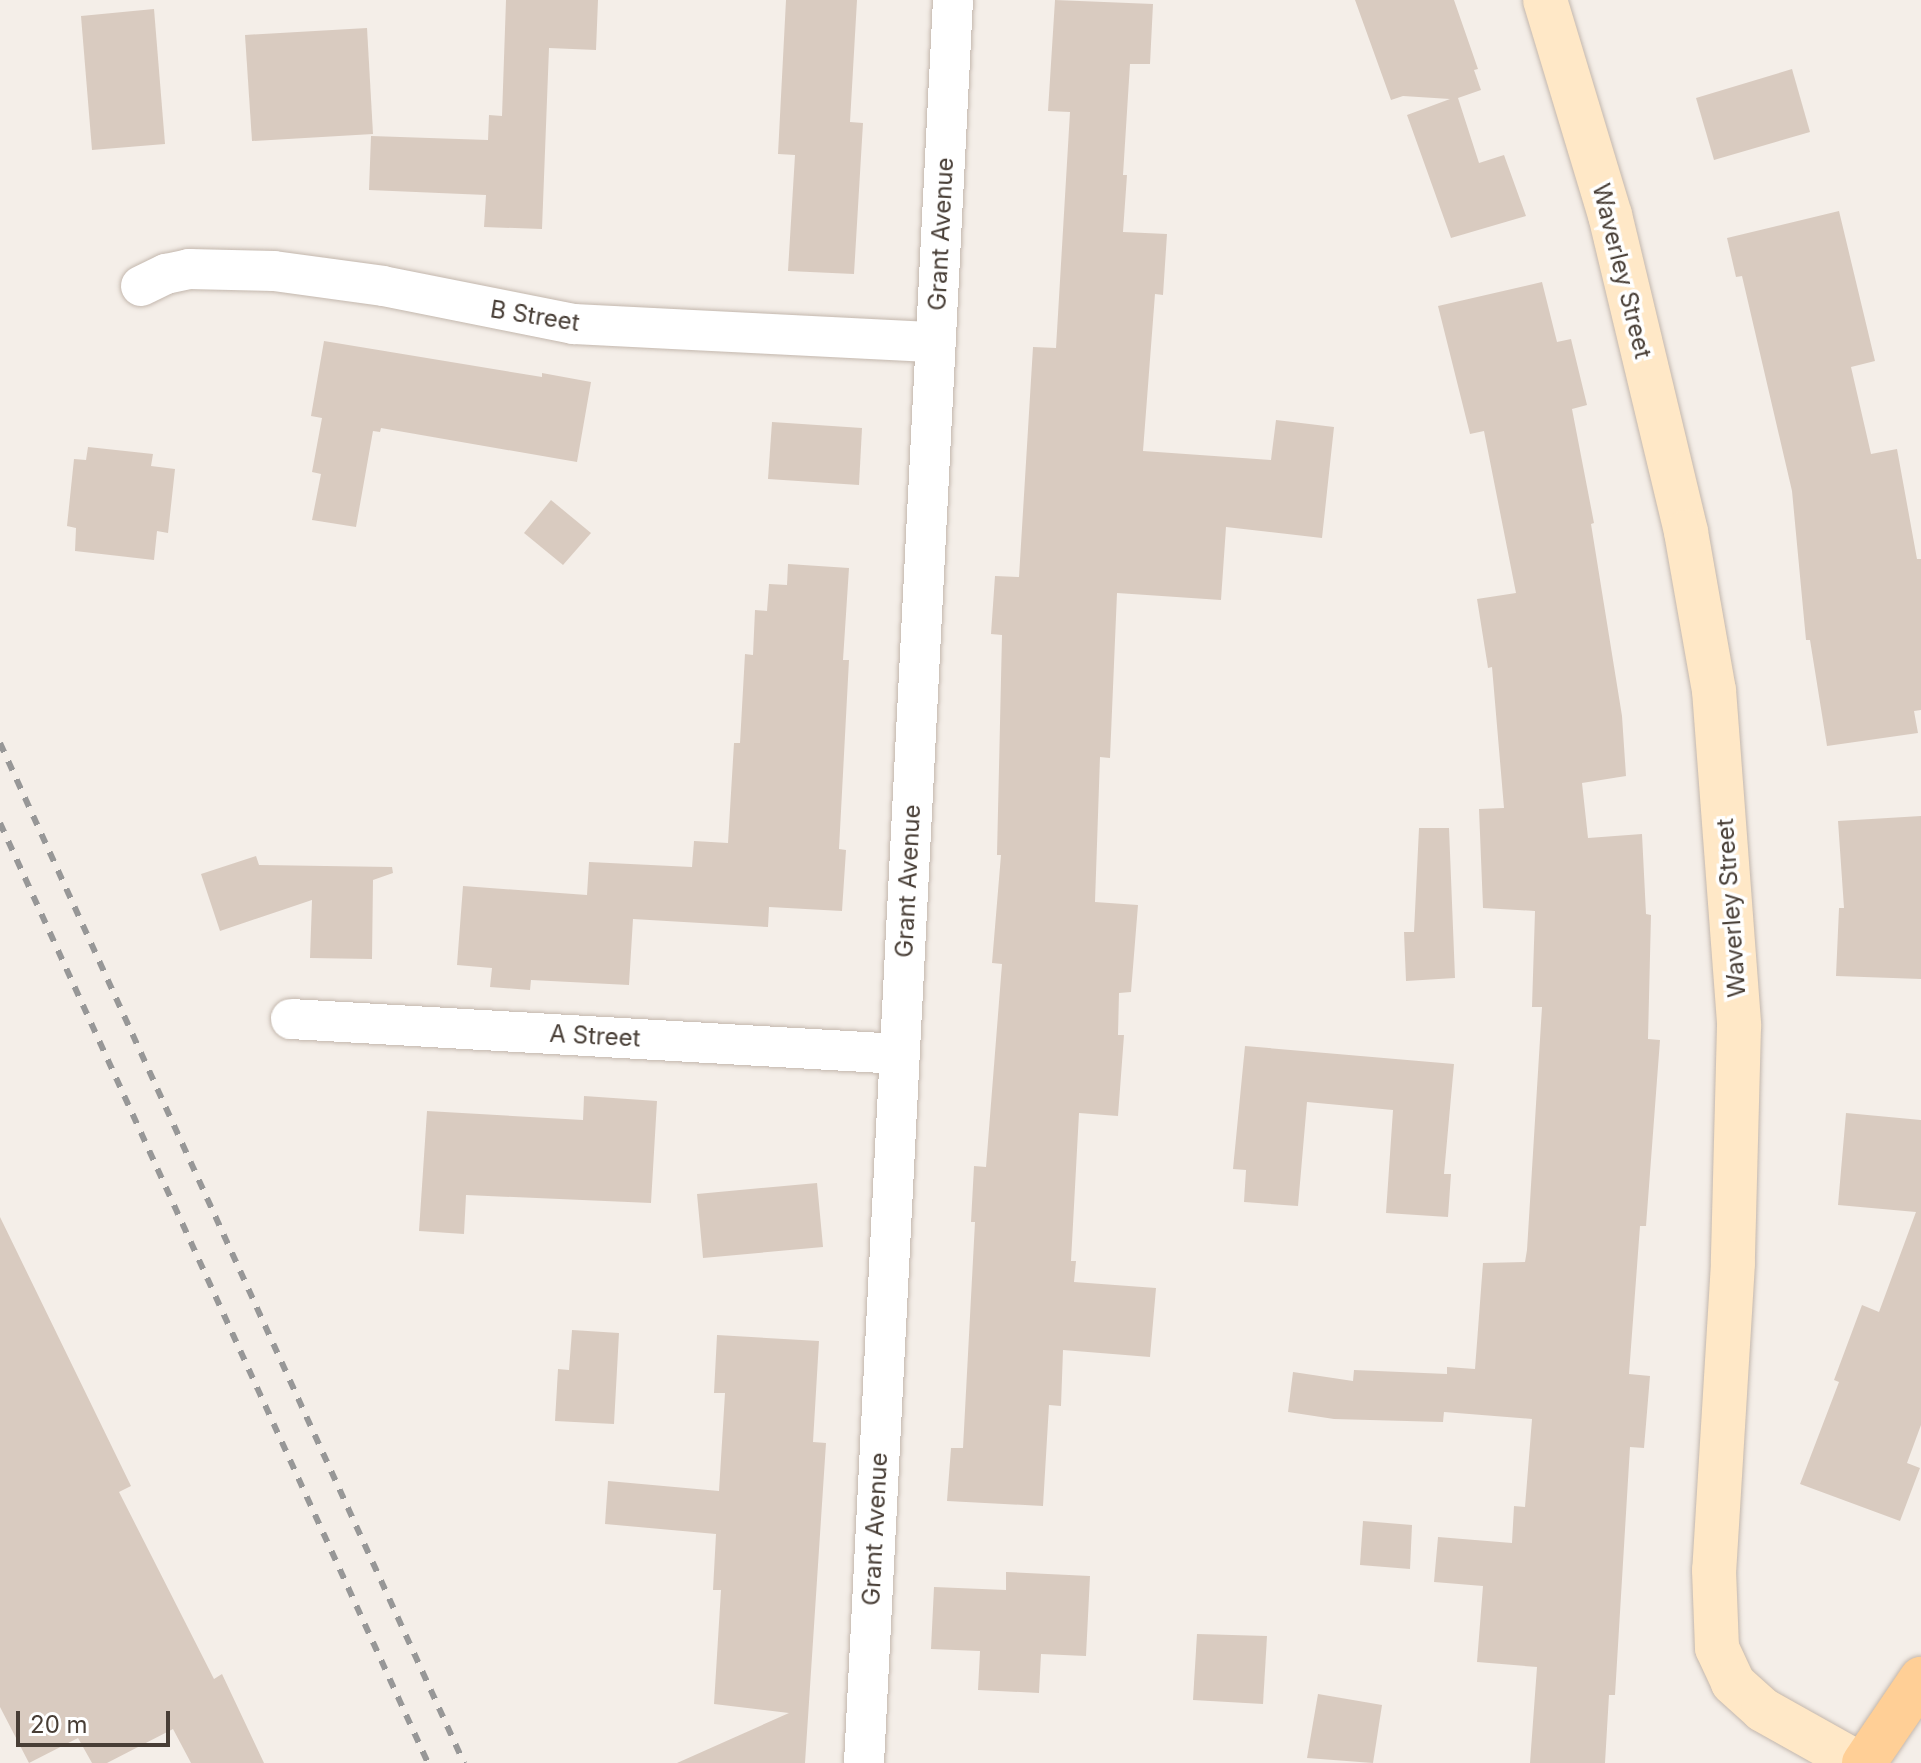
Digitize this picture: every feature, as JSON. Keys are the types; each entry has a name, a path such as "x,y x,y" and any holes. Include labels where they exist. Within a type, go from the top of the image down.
{"main road":[{"path":"1861,1763 1921,1679"}],"street":[{"name":"Grant Avenue","path":"864,1763 953,0"},
{"name":"Waverley Street","path":"1545,0 1610,215 1686,532 1714,690 1739,1026 1733,1263 1714,1570 1717,1648 1733,1683 1763,1710 1861,1763"},
{"name":"B Street","path":"141,286 166,274 189,269 274,271 383,286 574,324 935,342"},
{"name":"A Street","path":"291,1019 899,1054"}],"building":[{"path":"506,0 598,0 596,50 549,48 542,229 484,227 486,195 369,190 371,136 488,140 489,115 502,116"},
{"path":"786,0 857,0 850,122 863,123 854,274 788,271 795,155 778,154"},
{"path":"1055,0 1153,4 1150,64 1130,64 1123,175 1127,175 1123,232 1167,234 1163,295 1155,294 1143,451 1271,460 1276,420 1334,427 1322,538 1226,527 1221,600 1117,593 1110,758 1100,757 1095,902 1138,905 1131,992 1119,993 1118,1035 1124,1035 1118,1116 1079,1113 1071,1261 1076,1261 1074,1282 1156,1288 1150,1357 1063,1350 1061,1406 1049,1405 1043,1506 947,1501 951,1448 963,1448 975,1222 971,1222 974,1166 986,1167 1002,964 992,963 1001,855 997,855 1002,635 991,634 995,576 1019,577 1033,347 1056,348 1070,112 1048,111"},
{"path":"1355,0 1454,0 1478,69 1474,70 1481,90 1458,98 1479,163 1504,155 1526,216 1451,238 1407,115 1450,99 1403,96 1391,100"},
{"path":"154,9 165,144 92,150 81,16"},
{"path":"367,28 373,134 252,141 245,35"},
{"path":"1792,69 1810,132 1714,160 1696,98"},
{"path":"1839,211 1875,361 1851,367 1871,454 1897,449 1917,559 1921,559 1921,710 1914,711 1918,733 1827,746 1810,640 1806,640 1792,491 1742,276 1736,277 1727,238"},
{"path":"1542,282 1557,342 1571,339 1587,405 1572,409 1594,523 1591,524 1622,716 1626,776 1582,783 1588,838 1642,834 1646,914 1651,915 1648,1039 1660,1040 1646,1226 1640,1226 1629,1374 1650,1376 1644,1448 1630,1447 1615,1695 1609,1695 1605,1763 1530,1763 1537,1667 1477,1662 1483,1586 1434,1582 1438,1537 1512,1543 1514,1506 1525,1507 1532,1419 1444,1412 1443,1422 1334,1419 1288,1412 1293,1372 1353,1381 1354,1370 1447,1374 1447,1367 1475,1369 1483,1263 1525,1262 1542,1007 1532,1007 1535,911 1483,908 1479,809 1504,808 1492,667 1488,668 1477,599 1516,593 1484,431 1470,434 1438,306"},
{"path":"324,341 542,377 542,373 591,382 577,462 381,428 380,432 373,431 356,527 312,520 321,474 312,472 322,418 311,416"},
{"path":"772,422 862,428 859,485 768,479"},
{"path":"88,447 153,454 151,466 175,469 168,533 157,531 154,560 75,551 76,528 67,526 74,459 86,460"},
{"path":"551,500 591,533 563,565 524,533"},
{"path":"788,564 849,568 843,660 849,660 839,849 846,850 842,911 769,907 768,927 633,919 629,985 531,980 530,990 490,987 492,968 457,965 463,886 587,895 589,862 692,867 694,841 728,843 734,743 740,743 745,654 753,655 755,610 767,611 769,584 787,585"},
{"path":"1921,816 1921,979 1836,976 1839,908 1844,908 1838,821"},
{"path":"1419,828 1449,828 1455,978 1406,981 1404,932 1414,932"},
{"path":"256,856 259,865 392,867 393,873 373,880 372,959 310,958 312,900 220,931 201,874"},
{"path":"1245,1046 1454,1064 1444,1174 1451,1174 1448,1217 1386,1213 1393,1110 1307,1102 1298,1206 1244,1202 1246,1170 1233,1169"},
{"path":"584,1096 657,1101 651,1203 466,1195 464,1234 419,1231 427,1111 583,1120"},
{"path":"1846,1113 1921,1120 1921,1425 1907,1463 1920,1468 1900,1521 1800,1484 1839,1382 1834,1380 1862,1305 1879,1312 1916,1212 1838,1205"},
{"path":"817,1183 823,1247 703,1258 697,1194"},
{"path":"0,1217 131,1486 119,1492 214,1679 222,1674 264,1763 191,1763 173,1729 107,1763 92,1763 78,1738 29,1763 0,1707"},
{"path":"572,1330 619,1333 614,1424 555,1421 558,1369 569,1370"},
{"path":"717,1335 819,1341 813,1442 826,1443 805,1763 677,1763 789,1713 714,1704 721,1590 713,1590 716,1534 605,1524 608,1481 719,1491 725,1393 714,1393"},
{"path":"1363,1521 1412,1525 1410,1569 1360,1565"},
{"path":"1006,1572 1090,1576 1086,1656 1041,1654 1039,1693 978,1690 980,1651 931,1649 934,1587 1006,1590"},
{"path":"1197,1634 1267,1636 1263,1704 1193,1700"},
{"path":"1318,1694 1382,1705 1373,1763 1307,1758"}],"railway":[{"path":"0,743 464,1763"},
{"path":"0,823 428,1763"}]}
